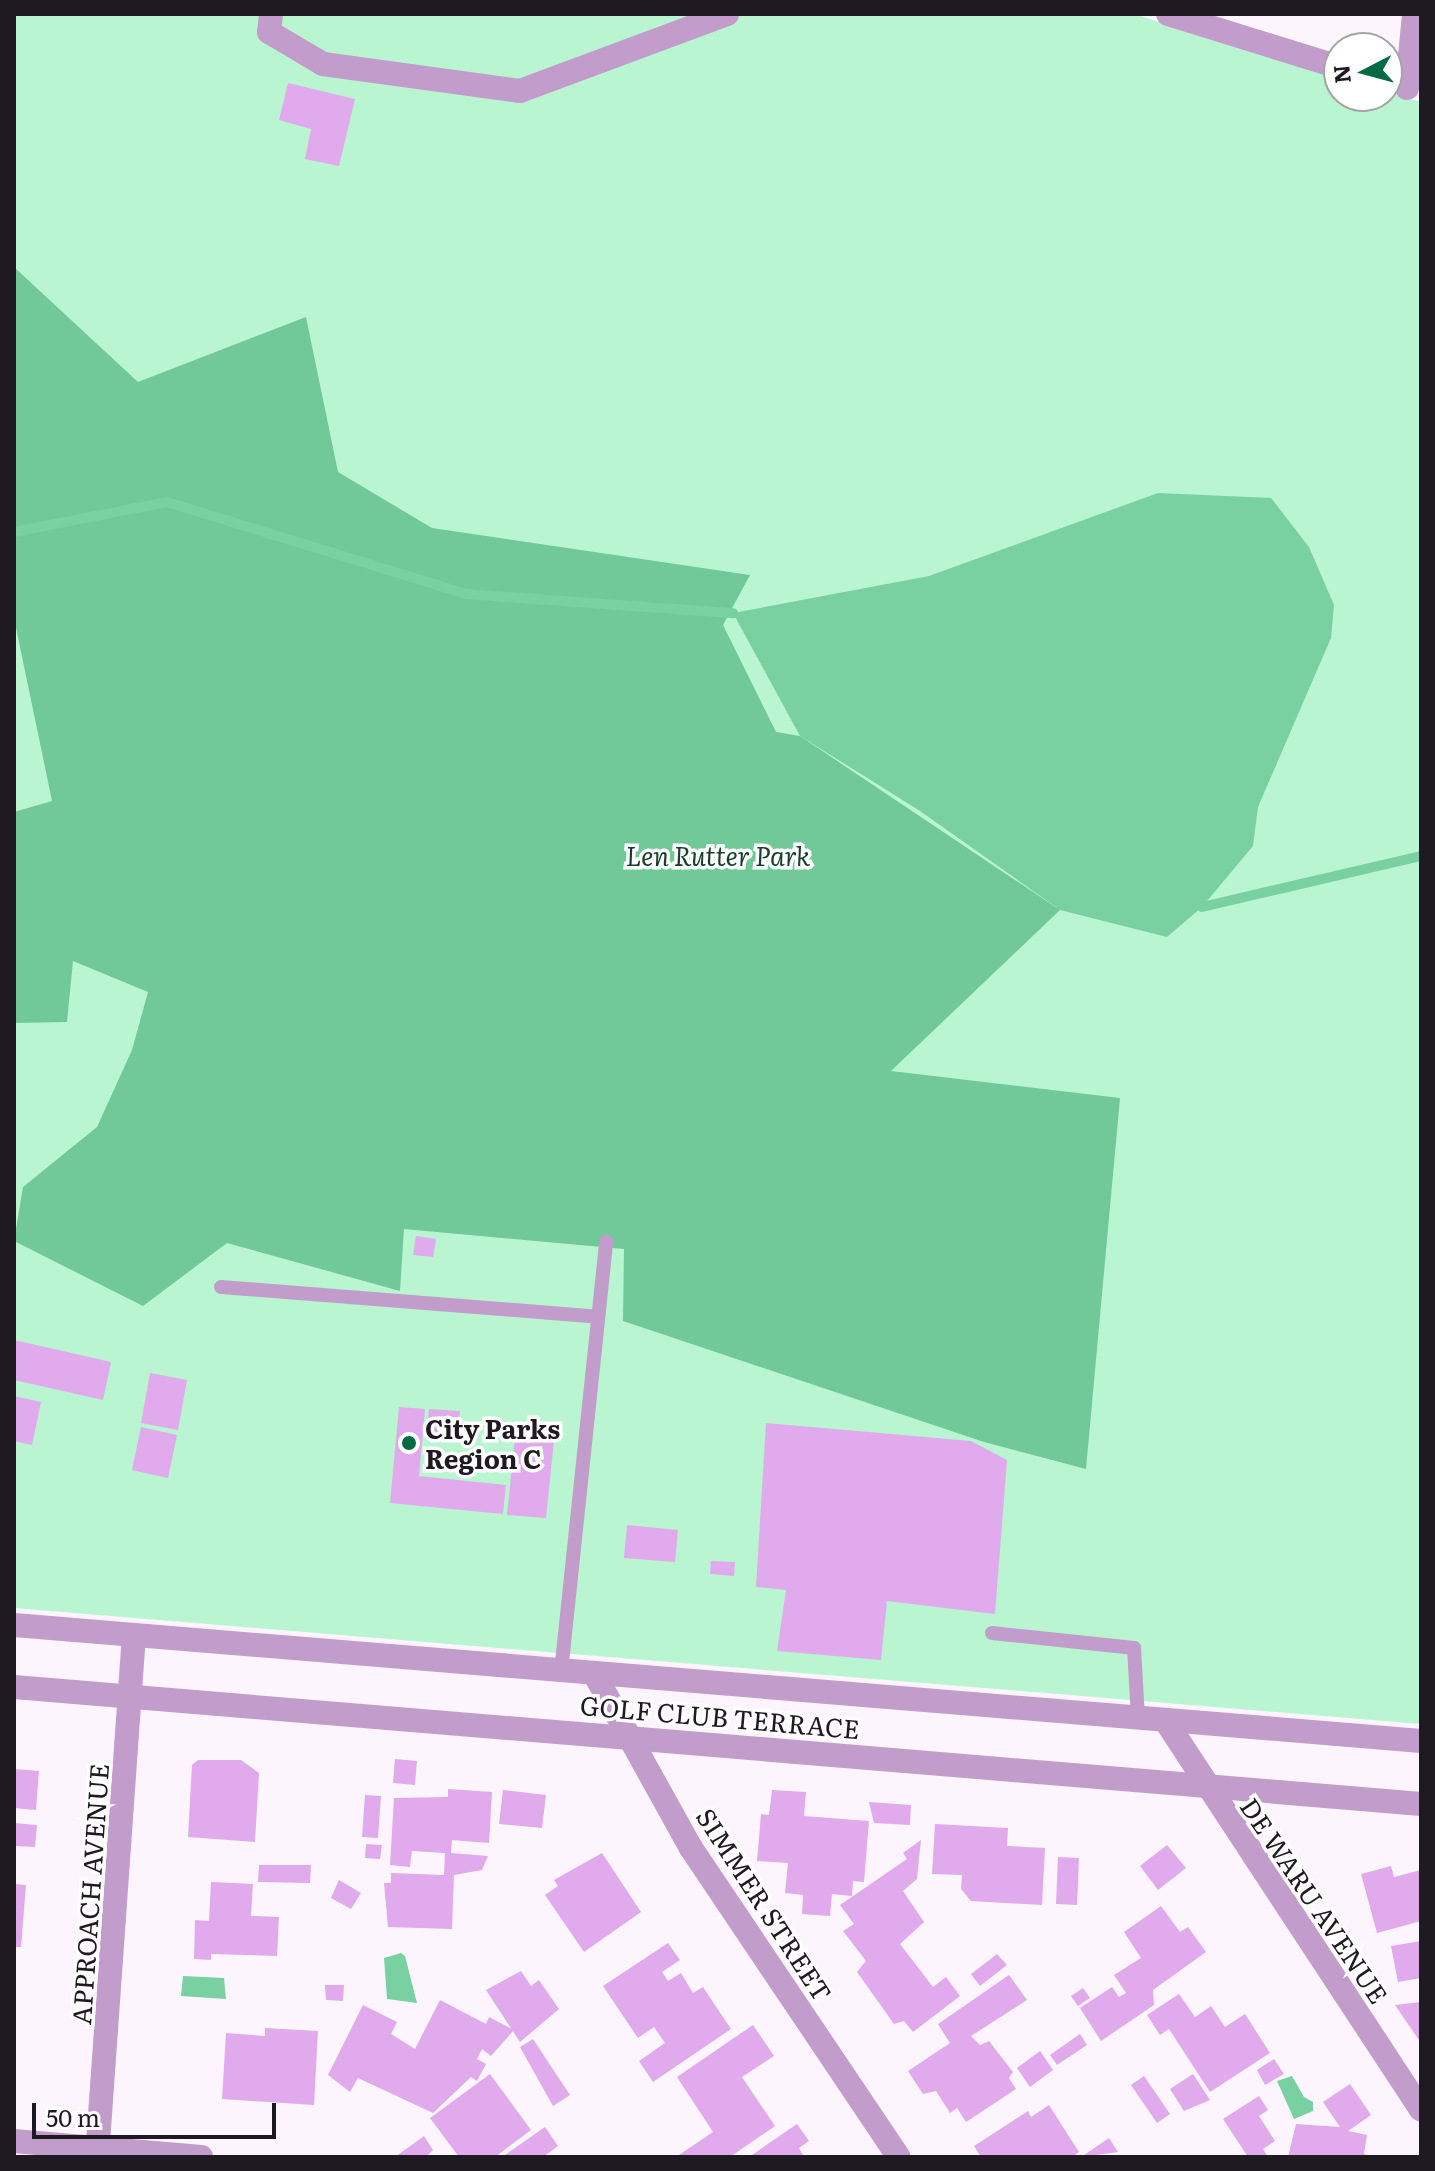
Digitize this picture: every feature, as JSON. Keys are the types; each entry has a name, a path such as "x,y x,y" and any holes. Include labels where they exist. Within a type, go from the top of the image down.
{"street":[{"path":"271,14 269,32 323,64 520,91 727,14"},
{"path":"1168,14 1323,62"},
{"path":"1405,87 1414,14"},
{"name":"GOLF CLUB TERRACE","path":"14,1625 1421,1741"},
{"name":"APPROACH AVENUE","path":"97,2153 132,1699 134,1635"},
{"name":"SIMMER STREET","path":"595,1675 691,1848 899,2157"},
{"name":"GOLF CLUB TERRACE","path":"14,1687 1421,1804"},
{"name":"DE WARU AVENUE","path":"1165,1720 1206,1787 1421,2109"},
{"path":"14,2141 97,2153 201,2157"}],"lane":[{"path":"561,1672 606,1241"},
{"path":"221,1287 598,1317"},
{"path":"992,1633 1134,1648 1138,1718"}],"green space":[{"name":"Len Rutter Park","path":"14,14 1134,14 1323,72 1323,112 1403,112 1403,97 1421,102 1421,1724 14,1608"},
{"path":"14,267 138,382 306,317 338,472 432,528 750,575 723,625 776,732 800,736 1060,910 891,1071 1120,1098 1086,1469 984,1442 623,1321 624,1249 404,1229 400,1291 227,1243 143,1306 14,1241 23,1187 97,1127 132,1050 148,992 73,961 67,1022 14,1023 14,812 52,801 14,618"}],"shaded area":[{"path":"1158,493 1271,498 1309,547 1334,605 1331,638 1258,807 1253,846 1202,907 1167,937 1060,910 920,811 800,736 733,613 929,576"},
{"path":"401,1953 405,1956 417,2003 387,1999 384,1958"},
{"path":"183,1976 224,1978 226,1999 181,1996"},
{"path":"1292,2076 1304,2097 1313,2102 1313,2111 1294,2119 1277,2081"}],"building":[{"path":"288,83 355,99 339,166 305,159 311,129 279,120"},
{"path":"416,1236 436,1239 433,1257 413,1255"},
{"path":"14,1340 111,1362 103,1400 14,1380"},
{"path":"150,1373 187,1380 178,1430 141,1423"},
{"path":"14,1396 41,1402 32,1445 14,1441"},
{"name":"City Parks Region C","path":"399,1407 425,1409 419,1476 506,1485 503,1514 390,1503"},
{"name":"City Parks Region C","path":"429,1409 460,1411 458,1437 427,1434"},
{"path":"766,1423 971,1441 1007,1460 995,1614 887,1601 881,1660 777,1651 786,1590 756,1587"},
{"path":"141,1427 177,1435 168,1478 132,1470"},
{"name":"City Parks Region C","path":"516,1427 555,1431 546,1518 507,1515"},
{"path":"627,1525 678,1530 675,1562 624,1558"},
{"path":"711,1561 735,1562 734,1576 710,1574"},
{"path":"395,1759 417,1761 415,1785 393,1783"},
{"path":"198,1760 241,1760 259,1773 255,1842 188,1837 192,1765"},
{"path":"14,1769 39,1771 36,1810 14,1808"},
{"path":"448,1789 492,1792 489,1843 452,1840 451,1853 488,1856 482,1870 454,1875 452,1929 388,1927 384,1883 391,1883 391,1873 444,1875 445,1853 412,1851 410,1867 390,1865 394,1798 448,1797"},
{"path":"503,1790 546,1795 542,1828 499,1824"},
{"path":"772,1790 806,1792 804,1816 869,1821 864,1882 853,1881 852,1896 832,1894 830,1916 802,1914 803,1895 785,1893 788,1863 757,1861 761,1814 769,1815"},
{"path":"365,1795 381,1796 378,1838 362,1837"},
{"path":"869,1802 911,1805 910,1825 874,1823"},
{"path":"14,1823 37,1825 35,1847 14,1846"},
{"path":"935,1824 1008,1828 1007,1846 1045,1848 1042,1905 971,1901 961,1889 962,1875 932,1874"},
{"path":"921,1840 917,1879 903,1891 924,1922 900,1944 933,1987 946,1977 960,1996 913,2032 904,2021 894,2024 857,1972 866,1961 843,1931 854,1924 840,1905 907,1859 903,1853"},
{"path":"366,1844 382,1845 380,1859 365,1858"},
{"path":"1167,1845 1186,1868 1158,1890 1140,1866"},
{"path":"602,1853 641,1912 584,1952 545,1895 558,1886 554,1880"},
{"path":"1058,1857 1079,1858 1077,1905 1056,1904"},
{"path":"259,1865 311,1865 310,1883 258,1882"},
{"path":"1391,1866 1394,1877 1421,1870 1421,1921 1377,1933 1361,1874"},
{"path":"339,1880 361,1893 351,1909 331,1898"},
{"path":"211,1882 253,1884 251,1916 279,1917 277,1956 211,1954 211,1960 194,1959 195,1920 209,1921"},
{"path":"14,1884 26,1885 21,1947 14,1947"},
{"path":"1161,1906 1180,1932 1188,1927 1206,1952 1153,1990 1154,2005 1101,2041 1080,2008 1112,1987 1119,1997 1126,1993 1114,1975 1141,1958 1124,1932"},
{"path":"1421,1941 1421,1978 1398,1982 1391,1946"},
{"path":"668,1943 680,1960 662,1972 668,1981 681,1973 693,1993 703,1987 731,2029 653,2082 639,2061 665,2043 654,2027 638,2038 603,1986"},
{"path":"997,1954 1007,1965 980,1986 971,1974"},
{"path":"521,1971 531,1986 539,1980 559,2009 520,2042 486,1990"},
{"path":"1009,1975 1027,2000 971,2036 980,2045 989,2041 1013,2072 1009,2078 1016,2089 966,2122 957,2108 950,2113 936,2091 923,2094 908,2071 950,2043 938,2024"},
{"path":"325,1985 344,1985 343,2001 326,2000"},
{"path":"1083,1988 1090,1998 1078,2006 1071,1996"},
{"path":"1179,1994 1195,2017 1211,2006 1225,2027 1245,2014 1270,2053 1210,2092 1169,2029 1160,2035 1147,2015"},
{"path":"440,2000 486,2024 489,2017 514,2030 491,2056 482,2049 477,2059 486,2064 477,2081 471,2077 433,2113 358,2078 350,2092 328,2075 363,2005 397,2022 391,2034 415,2049"},
{"path":"1421,2002 1421,2043 1395,2005"},
{"path":"753,2025 774,2056 742,2077 775,2126 730,2157 676,2157 713,2132 677,2077"},
{"path":"265,2028 318,2031 314,2105 222,2099 226,2033 265,2036"},
{"path":"1080,2034 1087,2045 1057,2065 1050,2055"},
{"path":"533,2039 570,2095 553,2106 520,2047"},
{"path":"1040,2051 1053,2070 1030,2087 1017,2068"},
{"path":"1274,2059 1284,2074 1265,2085 1257,2070"},
{"path":"490,2074 531,2130 495,2157 459,2157 430,2118"},
{"path":"1193,2074 1210,2100 1184,2111 1170,2089"},
{"path":"1144,2076 1170,2114 1157,2123 1131,2085"},
{"path":"1350,2084 1371,2115 1348,2131 1367,2135 1364,2154 1369,2157 1288,2157 1296,2124 1340,2127 1323,2102"},
{"path":"1259,2096 1268,2110 1259,2116 1275,2141 1263,2149 1268,2157 1248,2157 1223,2119"},
{"path":"1049,2105 1079,2152 1072,2157 981,2157 974,2146 1028,2111 1031,2117"},
{"path":"797,2124 809,2141 799,2148 804,2157 749,2157"},
{"path":"545,2127 558,2146 543,2157 502,2157"},
{"path":"424,2136 433,2150 426,2157 395,2157"},
{"path":"1109,2138 1118,2152 1081,2157"}],"waterway":[{"path":"14,532 167,502 466,594 733,613"},
{"path":"1202,907 1421,856"}],"place":[{"name":"City Parks Region C","path":"409,1443"}]}
